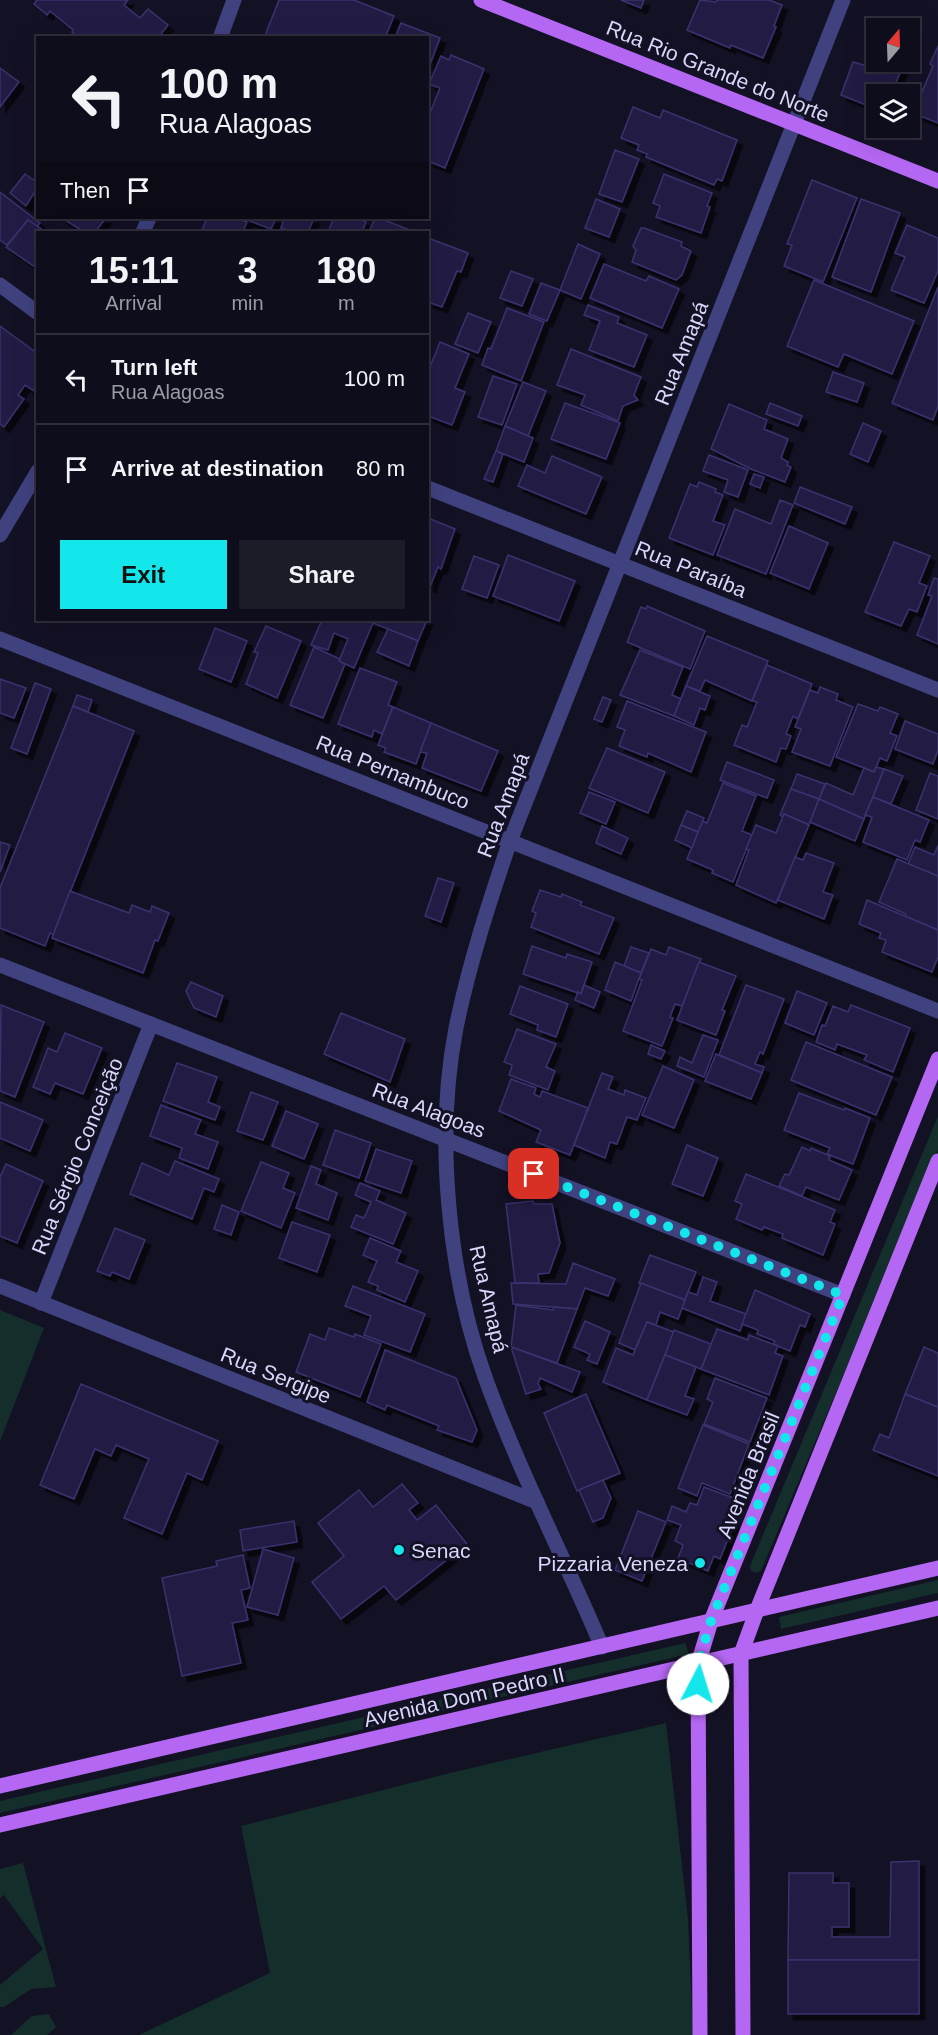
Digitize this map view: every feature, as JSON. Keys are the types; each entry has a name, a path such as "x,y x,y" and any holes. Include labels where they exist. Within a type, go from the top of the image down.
{"main road":[{"name":"Rua Rio Grande do Norte","path":"482,0 938,181"},
{"name":"Avenida Brasil","path":"699,2035 698,1664 711,1621 938,1059"},
{"path":"743,2035 741,1654 938,1161"},
{"name":"Avenida Dom Pedro II","path":"0,1786 938,1568"},
{"name":"Avenida Dom Pedro II","path":"0,1825 938,1608"}],"street":[{"path":"221,36 234,0"},
{"name":"Rua Amapá","path":"602,1647 537,1502 484,1374 469,1317 449,1210 446,1140 450,1073 456,1030 468,973 510,842 843,0"},
{"path":"0,285 36,312"},
{"path":"0,534 36,474"},
{"name":"Rua Paraíba","path":"429,488 938,690"},
{"name":"Rua Pernambuco","path":"0,639 938,1011"},
{"name":"Rua Alagoas","path":"0,965 843,1295"},
{"name":"Rua Sérgio Conceição","path":"41,1303 152,1024"},
{"name":"Rua Sergipe","path":"0,1286 537,1502"}],"green space":[{"path":"938,1116 938,1150 761,1571 756,1573 751,1571 750,1566"},
{"path":"0,1310 44,1328 0,1441"},
{"path":"938,1580 938,1593 781,1629 779,1617"},
{"path":"685,1643 689,1654 0,1813 0,1801"},
{"path":"666,1723 688,1919 693,2035 139,2035 270,1973 241,1826 450,1773"},
{"path":"23,1863 56,1987 31,1989 4,2007 0,2007 0,1985 43,1949 4,1895 0,1898 0,1869"},
{"path":"49,2014 56,2027 47,2035 11,2035 32,2016"}],"building":[{"path":"37,0 128,0 124,5 140,18 148,9 168,25 161,36 77,36 72,32 73,30 50,11 47,15 34,4"},
{"path":"279,0 354,0 394,16 386,36 265,36"},
{"path":"621,0 644,0 641,8"},
{"path":"700,0 716,2 717,0 769,0 782,5 763,58 731,45 730,48 687,30"},
{"path":"401,23 440,38 429,67 429,36 396,36"},
{"path":"938,46 938,123 920,116 920,97 933,66 930,64"},
{"path":"451,55 484,69 445,168 429,161 429,116 440,88 429,84 441,56 449,60"},
{"path":"853,62 866,66 866,72 901,72 895,84 866,84 866,105 841,95"},
{"path":"0,68 19,82 0,107"},
{"path":"633,107 660,118 663,110 737,140 722,181 717,179 714,185 646,157 647,154 637,150 639,145 621,138"},
{"path":"615,150 639,159 622,202 599,194"},
{"path":"25,174 36,182 36,190 26,206 10,193"},
{"path":"664,174 712,193 701,233 656,217 660,206 653,203"},
{"path":"812,180 857,198 823,282 784,266 792,245 787,244"},
{"path":"0,192 40,223 37,226 28,220 7,245 0,240"},
{"path":"596,199 620,209 609,237 585,228"},
{"path":"861,199 900,213 871,292 832,277"},
{"path":"64,219 105,219 96,231 82,231"},
{"path":"207,219 237,219 247,222 243,231 201,231"},
{"path":"245,219 276,219 271,229"},
{"path":"284,219 314,219 308,231 291,231 281,228"},
{"path":"334,219 360,219 366,222 362,231 328,231"},
{"path":"375,219 382,219 412,231 369,231"},
{"path":"28,220 44,231 36,231 36,268 6,247"},
{"path":"907,225 938,238 938,271 924,303 891,290 905,257 895,253"},
{"path":"641,228 682,242 681,246 691,251 682,275 676,280 632,262 636,250 633,246"},
{"path":"429,238 468,253 461,272 457,271 442,307 429,302"},
{"path":"578,244 600,254 581,299 560,290"},
{"path":"604,264 646,281 649,276 679,289 662,328 590,298"},
{"path":"511,271 533,279 522,306 500,298"},
{"path":"814,280 914,321 892,374 844,354 838,367 787,346"},
{"path":"541,283 560,290 547,321 529,314"},
{"path":"938,287 938,406 933,420 892,403"},
{"path":"588,305 619,317 617,323 647,335 634,367 589,350 600,321 584,315"},
{"path":"507,308 544,322 521,381 482,365 488,348 491,349"},
{"path":"468,313 491,322 478,353 455,344"},
{"path":"0,326 36,353 36,392 25,385 18,395 24,399 4,427 0,424"},
{"path":"440,342 469,354 455,388 465,392 452,425 429,416 429,370"},
{"path":"571,349 641,377 634,395 638,400 623,406 618,421 581,405 585,395 557,385"},
{"path":"833,372 864,383 857,402 826,392"},
{"path":"493,376 517,384 502,425 478,417"},
{"path":"523,382 546,391 528,436 505,426"},
{"path":"565,403 620,423 606,459 551,439"},
{"path":"770,403 802,416 798,426 766,414"},
{"path":"729,404 767,420 764,429 788,439 781,458 791,467 785,482 751,469 711,449"},
{"path":"863,423 881,431 868,462 850,454"},
{"path":"505,426 533,438 524,462 496,451"},
{"path":"496,451 503,454 493,482 484,479"},
{"path":"709,455 748,470 738,497 724,492 728,480 703,471"},
{"path":"552,456 602,477 586,514 518,486 527,465 545,473"},
{"path":"754,474 764,477 760,488 750,484"},
{"path":"699,482 716,489 715,492 723,495 713,521 725,525 713,555 669,538 690,484 697,487"},
{"path":"800,487 852,507 845,524 794,503"},
{"path":"780,500 793,505 766,574 717,555 735,509 771,524"},
{"path":"429,518 455,529 441,569 438,567 430,587"},
{"path":"789,526 828,543 809,589 770,573"},
{"path":"894,542 930,556 919,583 927,586 917,612 909,609 901,626 865,612"},
{"path":"508,555 575,581 559,621 493,596"},
{"path":"474,556 499,565 487,598 462,589"},
{"path":"934,578 938,579 938,644 917,635 932,596 928,595"},
{"path":"647,606 705,631 690,669 627,642 641,607 646,609"},
{"path":"322,621 373,623 354,668 339,661 348,639 334,633 328,650 311,645"},
{"path":"374,621 427,621 418,641 373,623"},
{"path":"266,626 301,641 277,698 246,684 258,653 254,652"},
{"path":"215,628 247,641 231,682 199,669"},
{"path":"388,629 418,641 409,666 377,652"},
{"path":"707,636 768,661 752,701 705,680 700,691 686,686"},
{"path":"314,647 340,659 339,661 345,664 323,718 290,705"},
{"path":"640,650 683,667 672,695 681,699 674,716 620,695"},
{"path":"767,665 812,684 798,719 793,716 786,734 791,736 786,749 781,748 776,762 734,745 742,725 747,727 757,702 752,701"},
{"path":"360,668 397,682 388,705 393,707 382,734 374,730 372,737 338,724"},
{"path":"0,679 26,688 14,718 0,713"},
{"path":"35,683 51,689 27,754 11,748"},
{"path":"686,686 710,696 705,710 700,708 694,725 674,716"},
{"path":"820,687 838,694 836,700 853,707 830,766 792,752 801,729 795,727 810,690 818,693"},
{"path":"77,695 92,700 88,712 73,706"},
{"path":"603,697 611,700 602,722 594,719"},
{"path":"627,701 706,732 691,772 648,753 647,757 619,746 625,730 617,727"},
{"path":"858,704 878,711 880,707 898,714 890,733 897,736 887,761 880,758 874,772 836,757"},
{"path":"73,706 134,731 53,935 50,933 45,946 0,928 0,888"},
{"path":"393,707 431,723 416,764 384,752 386,748 378,745"},
{"path":"905,721 938,734 938,750 933,764 895,749"},
{"path":"431,723 498,751 481,791 422,768 427,753 420,752"},
{"path":"607,748 665,772 648,813 589,788"},
{"path":"727,762 774,780 767,798 720,780"},
{"path":"876,767 884,769 864,819 819,799 826,783 853,795 864,768 874,772"},
{"path":"884,769 903,776 891,804 873,797"},
{"path":"930,773 938,776 938,819 916,810"},
{"path":"797,774 825,784 819,799 791,789"},
{"path":"723,783 756,796 742,831 752,835 733,882 687,859 702,821 707,823"},
{"path":"791,789 819,799 809,825 784,814 783,817 780,815"},
{"path":"589,792 615,802 606,824 580,813"},
{"path":"873,797 929,820 920,842 915,840 907,860 863,842 872,817 865,815"},
{"path":"819,799 864,819 855,841 810,822"},
{"path":"687,811 704,818 698,832 681,825"},
{"path":"784,814 809,825 776,903 736,885 749,850 746,849 756,825 776,833"},
{"path":"681,825 698,832 692,848 675,840"},
{"path":"602,826 628,838 621,854 596,843"},
{"path":"0,842 10,845 0,872"},
{"path":"938,845 938,876 908,864 915,847 934,855"},
{"path":"806,853 834,863 823,892 833,895 824,919 778,900 795,857 803,860"},
{"path":"897,859 938,876 938,930 879,902"},
{"path":"438,878 454,883 441,922 425,916"},
{"path":"540,890 561,897 562,894 582,902 580,905 614,918 599,954 531,927 536,913 532,911"},
{"path":"70,891 129,913 132,905 150,912 152,906 169,913 158,941 155,940 143,973 52,938"},
{"path":"867,900 938,930 938,957 932,972 882,952 886,940 879,938 881,933 859,924"},
{"path":"532,946 566,958 567,954 592,962 581,994 523,974"},
{"path":"631,947 649,953 641,973 624,966"},
{"path":"669,947 701,959 682,1006 675,1004 670,1017 673,1018 662,1046 623,1031 651,949 666,955"},
{"path":"615,962 641,973 631,1001 605,990"},
{"path":"699,962 736,976 722,1010 725,1011 716,1035 677,1020"},
{"path":"191,982 223,996 216,1017 194,1008 186,991"},
{"path":"584,985 600,992 594,1008 575,1000 578,992 581,994"},
{"path":"746,985 784,999 763,1054 760,1052 755,1064 764,1067 762,1073 719,1055"},
{"path":"520,986 568,1004 556,1037 537,1030 538,1025 510,1014"},
{"path":"797,991 827,1003 814,1035 785,1023"},
{"path":"1,1005 44,1022 15,1097 0,1091"},
{"path":"851,1005 910,1028 893,1072 864,1060 867,1055 837,1044 835,1050 816,1042 822,1025 825,1026 833,1006 848,1012"},
{"path":"341,1013 405,1039 390,1082 324,1054"},
{"path":"517,1029 556,1044 546,1067 555,1071 548,1090 509,1075 512,1065 504,1062"},
{"path":"65,1033 102,1048 83,1094 55,1083 50,1094 33,1087 48,1048 57,1052"},
{"path":"703,1035 718,1040 704,1077 677,1066 680,1057 692,1063"},
{"path":"806,1042 892,1077 876,1115 791,1080"},
{"path":"651,1045 665,1051 661,1059 648,1054"},
{"path":"716,1054 762,1073 751,1099 705,1081"},
{"path":"177,1063 217,1077 208,1102 220,1107 215,1120 163,1101"},
{"path":"663,1066 694,1080 674,1128 642,1115"},
{"path":"602,1073 613,1077 608,1089 624,1095 625,1090 646,1098 637,1120 627,1117 617,1144 610,1142 605,1158 574,1145"},
{"path":"511,1079 536,1088 534,1094 540,1097 542,1091 588,1108 570,1155 536,1142 541,1130 499,1111"},
{"path":"251,1092 278,1102 263,1140 237,1131"},
{"path":"799,1093 870,1118 853,1164 827,1154 830,1148 784,1130"},
{"path":"0,1102 43,1120 30,1151 0,1138"},
{"path":"161,1105 201,1120 195,1134 218,1142 208,1169 179,1158 182,1148 150,1136"},
{"path":"286,1111 318,1124 304,1159 272,1146"},
{"path":"335,1130 371,1143 359,1178 323,1165"},
{"path":"687,1145 718,1158 703,1196 672,1184"},
{"path":"802,1147 810,1151 811,1148 830,1156 829,1160 852,1170 839,1200 806,1187 802,1196 779,1186 785,1174 789,1175"},
{"path":"376,1149 412,1161 401,1193 365,1181"},
{"path":"175,1161 219,1179 214,1192 204,1188 192,1219 130,1194 142,1163 169,1175"},
{"path":"261,1162 289,1173 283,1188 295,1193 281,1228 241,1211"},
{"path":"6,1164 43,1181 17,1243 0,1236 0,1177"},
{"path":"311,1166 321,1170 316,1184 337,1193 328,1220 296,1208"},
{"path":"746,1174 835,1210 830,1222 835,1224 823,1255 782,1238 783,1234 764,1227 762,1230 736,1219 742,1204 735,1201"},
{"path":"360,1183 380,1191 376,1200 406,1213 393,1244 351,1227 356,1215 364,1218 371,1202 355,1195"},
{"path":"533,1201 534,1204 552,1204 560,1243 549,1273 538,1274 539,1283 515,1283 506,1204"},
{"path":"222,1205 239,1212 231,1235 214,1229"},
{"path":"292,1222 330,1235 317,1272 279,1258"},
{"path":"115,1228 145,1240 129,1279 112,1272 110,1276 97,1271"},
{"path":"370,1238 401,1251 396,1262 418,1271 405,1302 377,1290 378,1286 368,1282 377,1261 363,1255"},
{"path":"650,1255 696,1272 685,1300 639,1283"},
{"path":"573,1263 615,1279 608,1296 585,1288 577,1309 513,1304 511,1283 566,1284"},
{"path":"703,1277 717,1282 710,1301 746,1314 740,1331 682,1308 688,1292 697,1295"},
{"path":"641,1283 685,1300 678,1319 660,1312 656,1325 647,1322 635,1350 619,1343"},
{"path":"353,1286 425,1314 410,1352 364,1335 371,1316 345,1306"},
{"path":"755,1290 810,1314 805,1327 800,1325 790,1351 773,1344 775,1341 757,1334 758,1330 742,1324"},
{"path":"516,1305 553,1310 554,1307 577,1309 557,1363 511,1347"},
{"path":"585,1321 610,1332 597,1364 587,1360 590,1354 574,1347"},
{"path":"647,1322 674,1332 647,1400 603,1382 616,1348 633,1355"},
{"path":"329,1328 354,1337 355,1334 381,1344 360,1397 296,1372 310,1334 325,1340"},
{"path":"717,1329 748,1340 749,1335 778,1346 775,1353 783,1356 769,1395 701,1369"},
{"path":"674,1330 711,1344 701,1369 665,1355"},
{"path":"511,1347 580,1372 572,1392 540,1378 538,1384 541,1389 526,1394"},
{"path":"924,1347 938,1353 938,1407 905,1394"},
{"path":"385,1350 456,1378 477,1430 472,1442 437,1430 439,1426 387,1405 385,1410 367,1402"},
{"path":"665,1355 696,1367 685,1396 694,1399 687,1415 647,1400"},
{"path":"715,1378 767,1398 750,1442 704,1424 713,1402 707,1399"},
{"path":"81,1384 218,1441 202,1480 187,1473 162,1534 124,1518 149,1459 116,1445 111,1456 95,1449 74,1499 40,1485"},
{"path":"586,1394 620,1473 577,1491 544,1413"},
{"path":"905,1394 938,1407 938,1476 873,1450 880,1434 889,1438"},
{"path":"703,1425 749,1444 730,1494 702,1483 697,1496 678,1488"},
{"path":"603,1480 611,1498 603,1518 593,1522 579,1490"},
{"name":"Senac","path":"402,1484 418,1503 409,1510 417,1520 436,1505 467,1544 396,1600 384,1586 341,1619 312,1582 344,1556 318,1523 359,1490 373,1507"},
{"path":"704,1487 736,1499 728,1522 734,1524 720,1559 714,1556 708,1571 678,1558 683,1545 675,1541 681,1525 667,1520 672,1506 686,1512 690,1503 697,1505"},
{"path":"638,1511 666,1522 642,1581 615,1570"},
{"path":"294,1521 297,1542 243,1551 240,1530"},
{"path":"263,1549 294,1558 278,1615 247,1607"},
{"path":"243,1555 250,1588 241,1590 248,1620 232,1623 241,1663 182,1676 162,1578 217,1566 216,1561"},
{"path":"919,1861 919,1960 788,1960 789,1873 833,1873 833,1883 849,1883 849,1927 832,1927 832,1937 890,1937 891,1862"},
{"path":"788,1960 919,1960 919,2014 788,2014"}],"place":[{"name":"Senac","path":"399,1550"},
{"name":"Pizzaria Veneza","path":"700,1563"}],"route":[{"path":"534,1174 843,1295 711,1621 698,1664 698,1684"}]}
